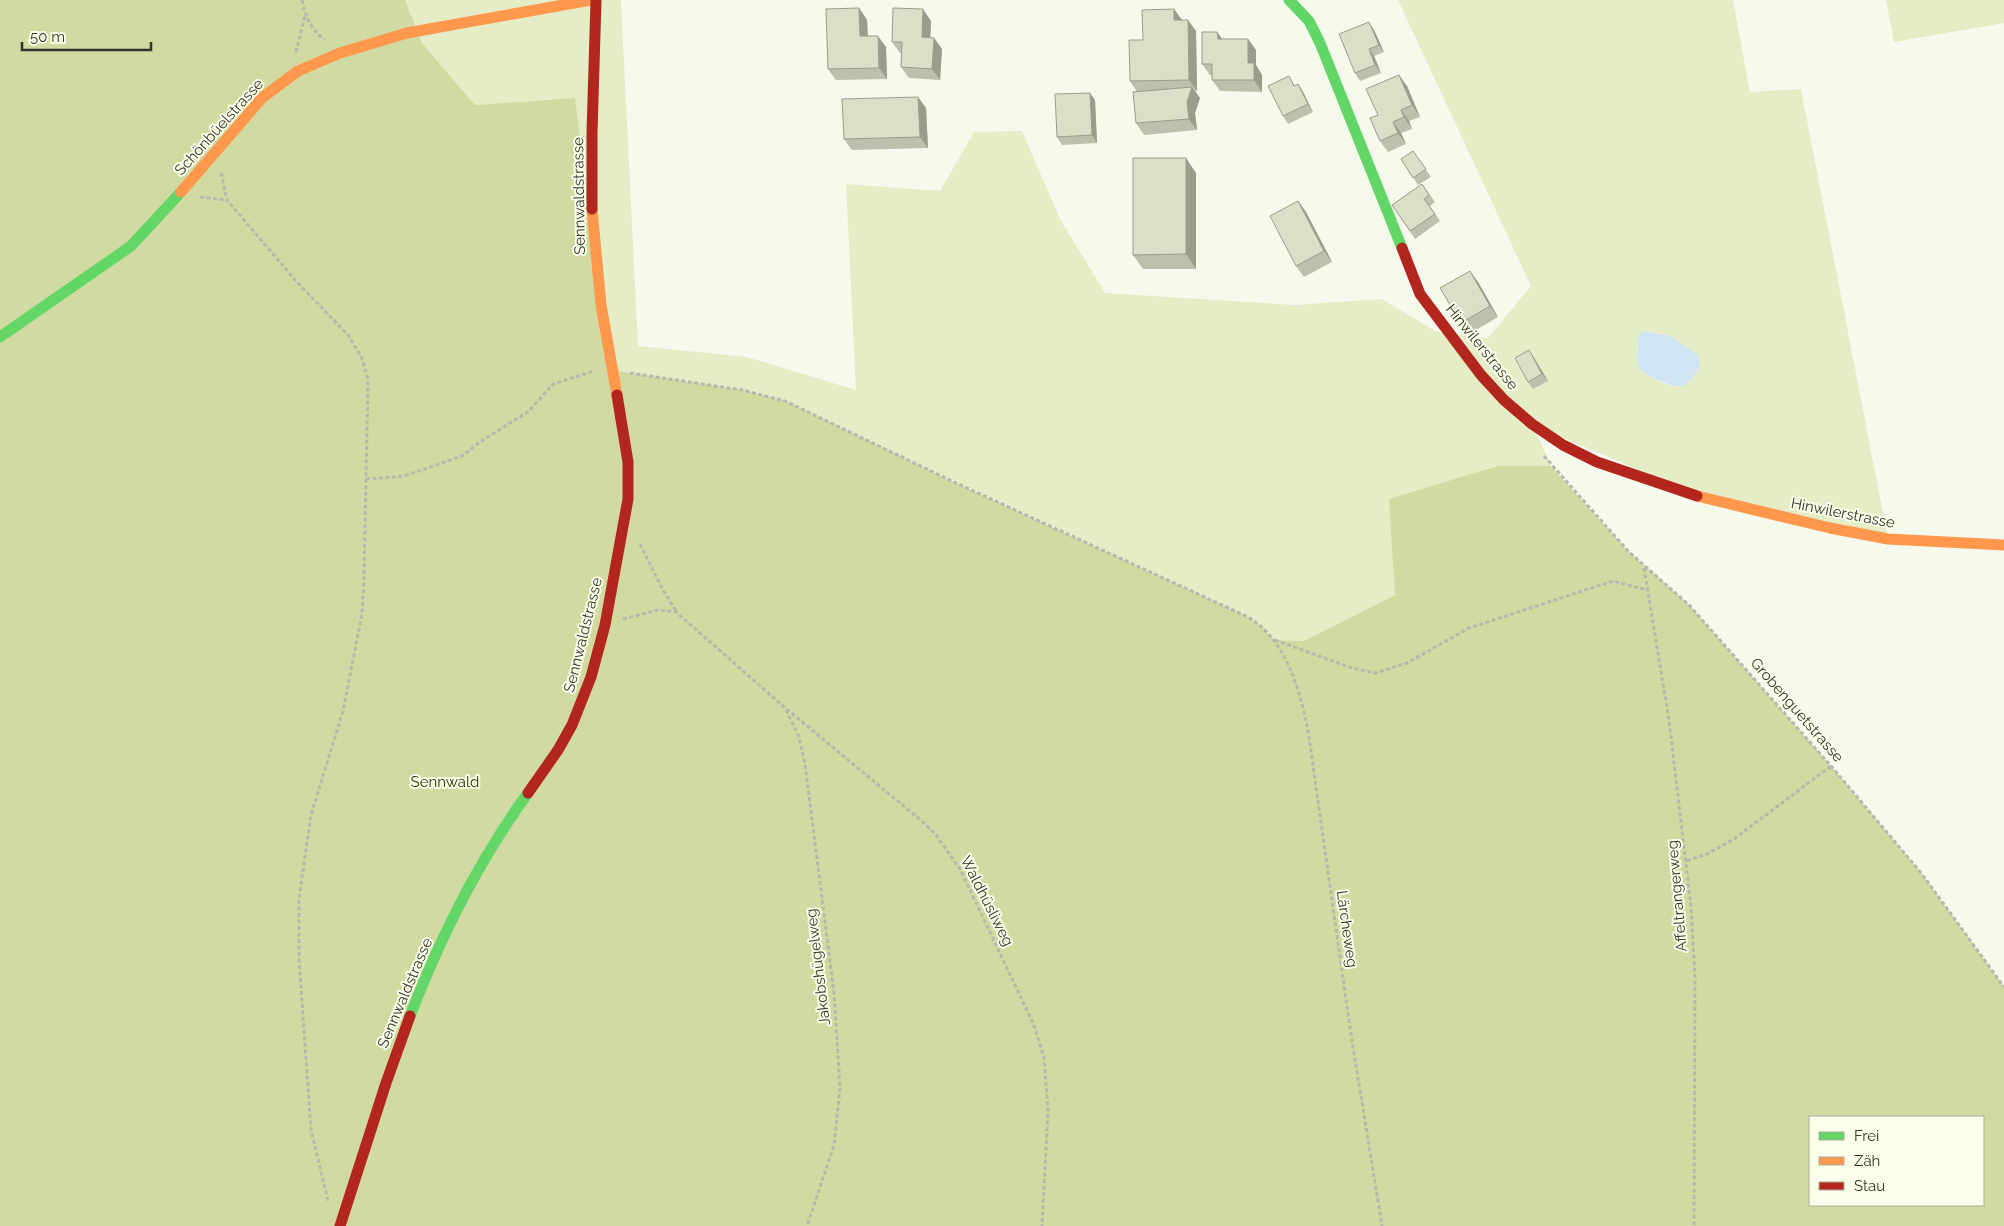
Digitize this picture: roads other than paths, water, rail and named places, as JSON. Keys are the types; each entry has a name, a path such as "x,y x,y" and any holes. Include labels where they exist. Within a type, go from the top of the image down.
{"street":[{"name":"Schönbüelstrasse","path":"0,337 131,246 179,195 262,98 288,76 340,53 407,33 591,0"},
{"name":"Sennwaldstrasse","path":"340,1226 381,1094 430,968 487,856 572,726 589,682 626,520 629,498 629,455 611,370 596,266 592,215 596,0"},
{"name":"Hinwilerstrasse","path":"1289,0 1309,21 1320,43 1420,294 1481,375 1504,400 1532,424 1563,445 1597,462 1712,501 1830,528 1888,538 1951,544 2004,545"}],"water":[{"path":"1644,331 1670,336 1698,355 1700,366 1685,385 1675,386 1668,384 1654,378 1639,368 1637,343 1638,338"}],"park label":[{"name":"Sennwald","path":"445,782"}]}
